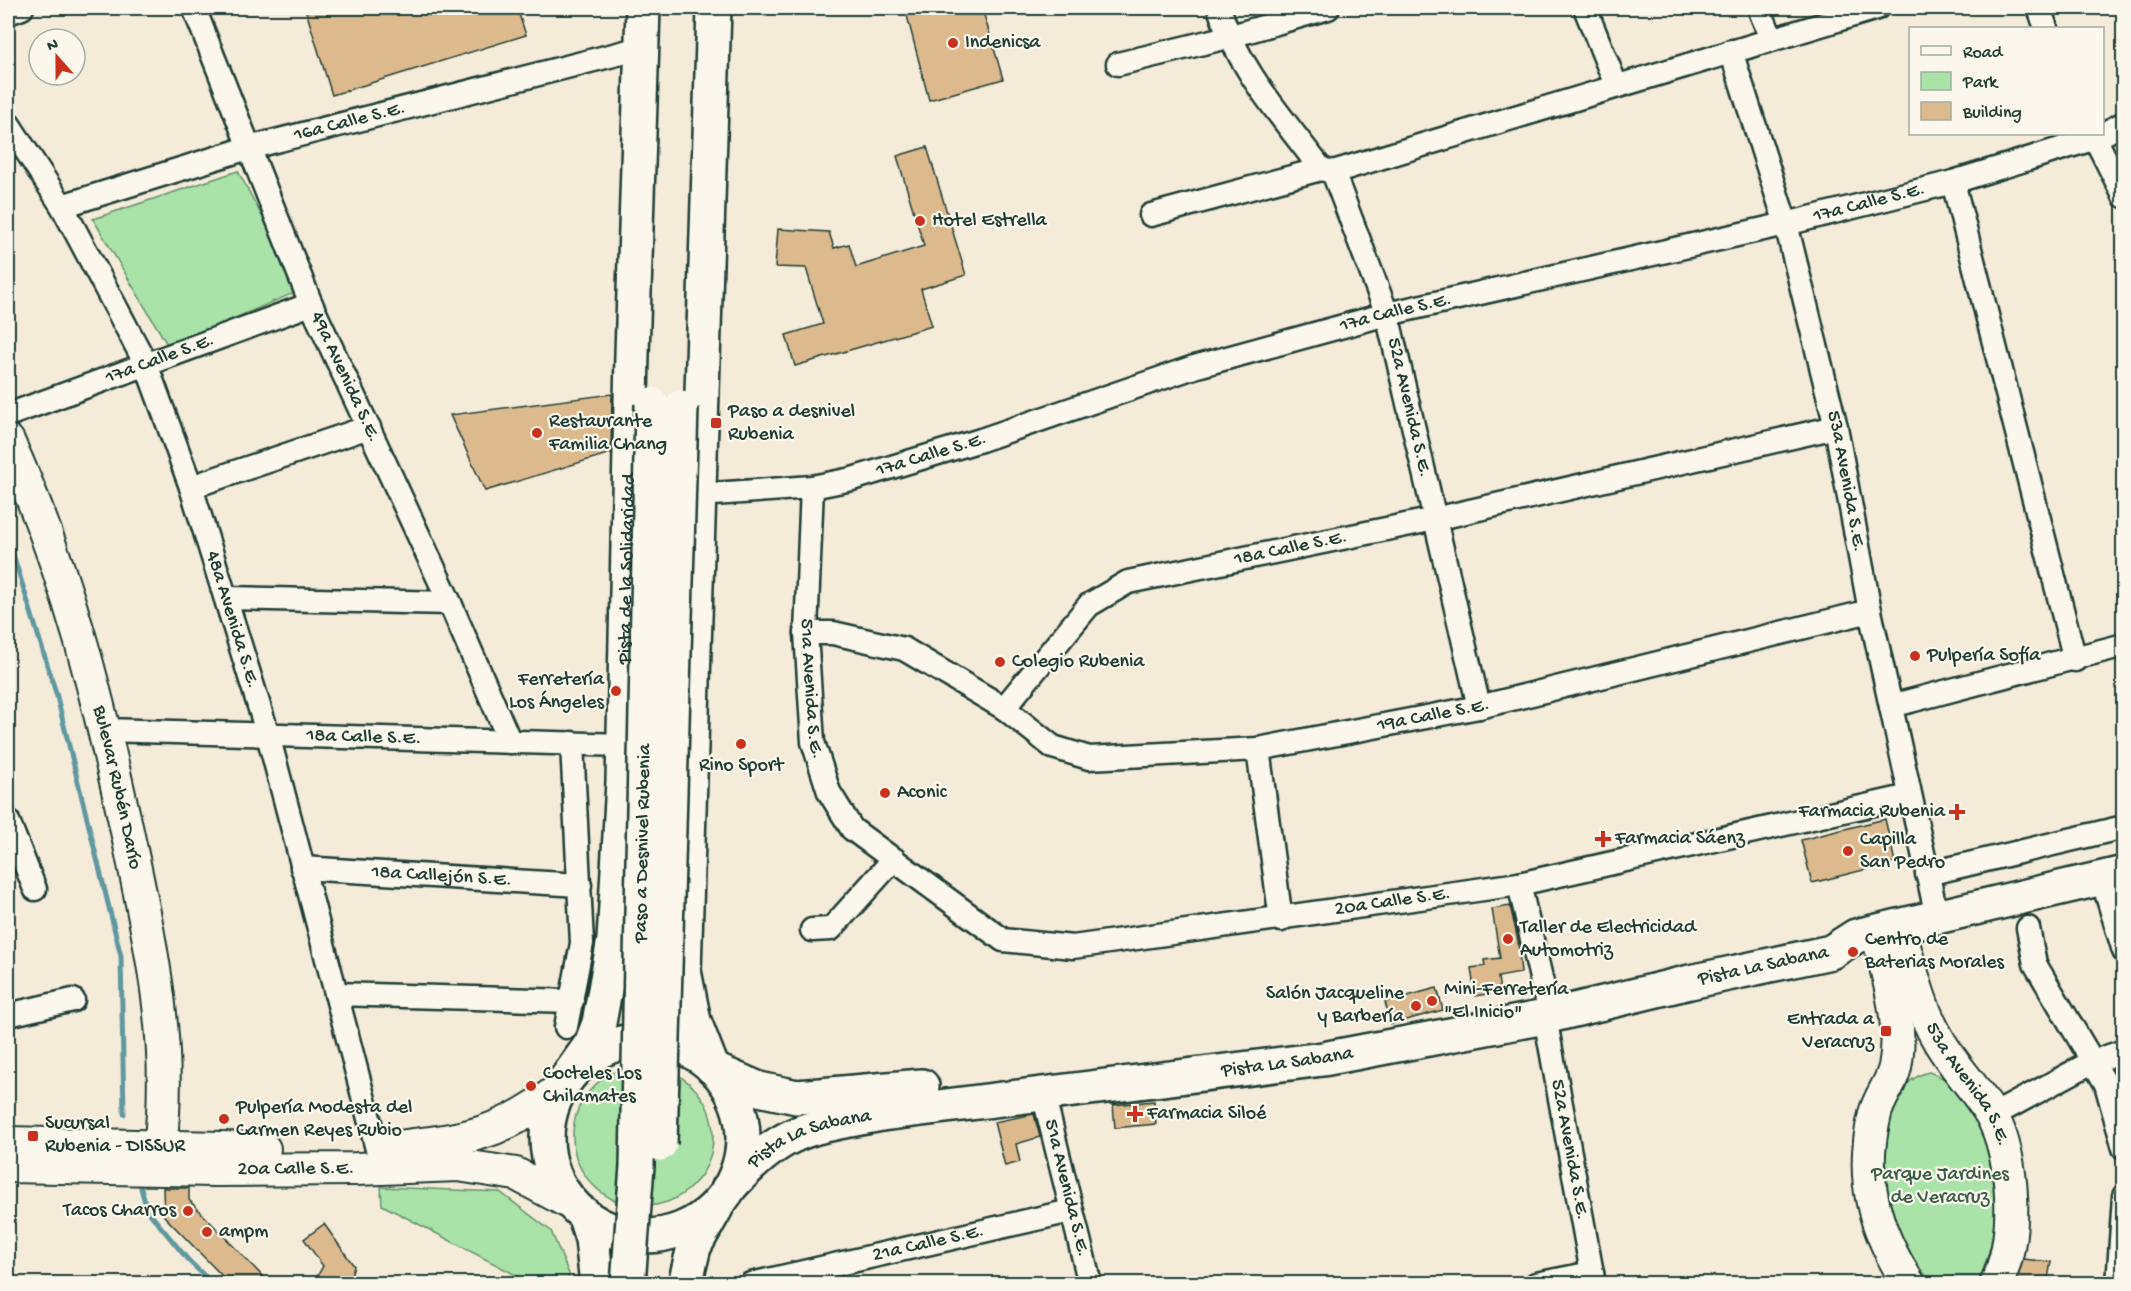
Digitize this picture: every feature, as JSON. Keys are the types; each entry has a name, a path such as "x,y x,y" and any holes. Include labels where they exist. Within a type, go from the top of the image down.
{"main road":[{"name":"Pista de la Solidaridad","path":"563,1085 595,1034 614,940 624,744 643,8"},
{"path":"665,8 653,297 666,406"},
{"path":"666,406 694,8"},
{"path":"685,1284 694,1247 726,1192 741,1157 742,1122 736,1100 715,1069 694,1021 684,971 714,8"},
{"name":"Paso a Desnivel Rubenia","path":"628,1284 637,1166 666,406"},
{"name":"Paso a Desnivel Rubenia","path":"651,1284 657,1213 666,406"},
{"name":"Pista La Sabana","path":"715,1069 765,1091 810,1098 1318,1042 1690,982 1831,952 1877,931 2113,876"},
{"name":"Pista La Sabana","path":"726,1192 766,1151 807,1129 882,1114 1323,1059 1545,1006"},
{"path":"597,1284 592,1239 579,1209 556,1179 548,1148 550,1116 563,1085 593,1055 611,1046 640,1040 679,1046 715,1069"},
{"path":"579,1209 617,1231 653,1235 689,1225 705,1215 726,1192"}],"street":[{"path":"8,13 22,8"},
{"name":"49a Avenida S.E.","path":"194,8 311,304 450,603 510,742"},
{"name":"52a Avenida S.E.","path":"1219,8 1228,38 1254,80 1327,171 1387,314 1479,707"},
{"path":"1118,64 1228,38 1328,8"},
{"path":"1585,8 1616,85"},
{"path":"1760,8 1772,40"},
{"path":"1151,215 1327,171 1877,8"},
{"path":"2039,8 2046,27"},
{"name":"16a Calle S.E.","path":"62,206 248,148 641,48"},
{"name":"53a Avenida S.E.","path":"1731,51 1786,224 1836,427 1870,610 1937,918"},
{"name":"48a Avenida S.E.","path":"8,123 62,206 146,364 191,487 268,735 377,1149"},
{"name":"17a Calle S.E.","path":"2104,132 2124,123"},
{"path":"2094,136 2124,196"},
{"name":"17a Calle S.E.","path":"699,495 812,487 852,479 981,440 1194,367 1387,314 1786,224 1953,182 2094,136"},
{"path":"1953,182 2075,660"},
{"name":"17a Calle S.E.","path":"8,415 311,304"},
{"path":"191,487 369,426"},
{"name":"18a Calle S.E.","path":"1004,708 1089,605 1128,582 1435,519 1836,427"},
{"name":"Bulevar Rubén Darío","path":"8,441 65,584 104,730 145,918 162,1011 163,1123 160,1147"},
{"name":"51a Avenida S.E.","path":"812,487 807,633 813,742 829,792 852,829 894,859"},
{"path":"227,598 450,603"},
{"name":"19a Calle S.E.","path":"1004,708 1053,747 1089,758 1258,749 1479,707 1870,610"},
{"path":"807,633 833,633 904,649 1004,708"},
{"path":"1891,706 2075,660 2124,645"},
{"name":"18a Calle S.E.","path":"104,730 624,744"},
{"path":"566,1027 582,943 572,743"},
{"path":"1258,749 1281,920"},
{"name":"20a Calle S.E.","path":"894,859 1003,940 1073,947 1281,920 1519,884 1910,796"},
{"path":"8,822 34,889"},
{"path":"1927,874 2124,827"},
{"path":"812,930 831,929 894,859"},
{"name":"18a Callejón S.E.","path":"302,868 580,885"},
{"path":"2113,876 2124,951"},
{"name":"52a Avenida S.E.","path":"1519,884 1545,1006 1593,1278"},
{"path":"2028,928 2036,964 2112,1102 2124,1148"},
{"name":"53a Avenida S.E.","path":"1877,931 1929,1019 1949,1058 1970,1082 1992,1116 2006,1155 2011,1192 2002,1282"},
{"name":"53a Avenida S.E.","path":"1877,931 1897,1024 1895,1069 1875,1112 1870,1138 1868,1188 1885,1242 1909,1284"},
{"path":"336,994 572,1001"},
{"path":"8,1015 73,1000"},
{"path":"1992,1116 2092,1062 2124,1052"},
{"path":"1895,1069 1949,1058"},
{"name":"20a Calle S.E.","path":"8,1143 377,1149 451,1141 483,1134 524,1115 563,1085"},
{"name":"51a Avenida S.E.","path":"1043,1093 1090,1284"},
{"name":"20a Calle S.E.","path":"8,1166 214,1170 468,1165 516,1174 579,1209"},
{"path":"2118,1284 2124,1196"},
{"name":"21a Calle S.E.","path":"751,1284 808,1278 1071,1211"},
{"path":"1536,1284 1593,1278"}],"green space":[{"path":"238,171 301,290 168,346 93,219"},
{"path":"643,1066 670,1072 682,1078 692,1087 701,1097 707,1109 713,1136 707,1163 701,1175 692,1185 682,1194 670,1200 643,1206 616,1200 604,1194 594,1185 585,1175 579,1163 573,1136 579,1109 585,1097 594,1087 604,1078 616,1072"},
{"name":"Parque Jardines de Veracruz","path":"1929,1072 1954,1086 1973,1107 1986,1134 1993,1165 1996,1197 1994,1229 1987,1258 1977,1283 1933,1283 1903,1245 1890,1218 1886,1201 1882,1157 1890,1113 1899,1094 1912,1080"},
{"path":"381,1187 500,1192 551,1231 569,1274 569,1283 531,1283 382,1205"}],"building":[{"path":"305,8 517,8 526,35 332,95"},
{"name":"Indenicsa","path":"905,8 982,8 1003,79 929,100"},
{"path":"927,147 966,275 921,289 932,326 795,366 786,335 823,324 806,268 775,267 778,229 829,232 834,248 849,244 856,267 924,246 897,156"},
{"name":"Restaurante Familia Chang","path":"612,394 611,453 485,491 450,415"},
{"name":"Capilla San Pedro","path":"1885,819 1895,862 1812,883 1801,840"},
{"path":"1510,906 1518,940 1521,973 1498,977 1500,992 1475,996 1471,968 1485,966 1484,960 1500,958 1492,909"},
{"path":"1437,988 1443,1010 1391,1024 1385,1002"},
{"name":"Farmacia Siloé","path":"1154,1101 1156,1124 1115,1128 1113,1105"},
{"path":"1034,1114 1040,1137 1016,1144 1020,1162 1005,1166 994,1122"},
{"path":"163,1188 189,1188 189,1200 270,1284 230,1284 164,1216"},
{"path":"324,1224 354,1266 348,1284 313,1284 323,1266 304,1239"},
{"path":"2023,1259 2051,1262 2047,1284 2016,1283"}],"waterway":[{"path":"8,538 56,693 121,956 124,1114"},
{"path":"141,1188 147,1210 189,1261 213,1284"}],"place":[{"name":"Indenicsa","path":"953,43"},
{"name":"Hotel Estrella","path":"920,221"},
{"name":"Paso a desnivel Rubenia","path":"716,423"},
{"name":"Restaurante Familia Chang","path":"537,433"},
{"name":"Pulpería Sofía","path":"1915,656"},
{"name":"Colegio Rubenia","path":"1000,662"},
{"name":"Ferretería Los Ángeles","path":"616,691"},
{"name":"Rino Sport","path":"741,744"},
{"name":"Aconic","path":"885,793"},
{"name":"Farmacia Rubenia","path":"1957,812"},
{"name":"Farmacia Sáenz","path":"1603,839"},
{"name":"Capilla San Pedro","path":"1848,851"},
{"name":"Taller de Electricidad Automotriz","path":"1508,939"},
{"name":"Centro de Baterias Morales","path":"1853,952"},
{"name":"Mini-Ferretería \"El Inicio\"","path":"1432,1001"},
{"name":"Salón Jacqueline y Barbería","path":"1416,1006"},
{"name":"Entrada a Veracruz","path":"1886,1031"},
{"name":"Cocteles Los Chilamates","path":"531,1086"},
{"name":"Farmacia Siloé","path":"1135,1114"},
{"name":"Pulpería Modesta del Carmen Reyes Rubio","path":"224,1119"},
{"name":"Sucursal Rubenia - DISSUR","path":"33,1136"},
{"name":"Tacos Charros","path":"188,1211"},
{"name":"ampm","path":"207,1232"}]}
